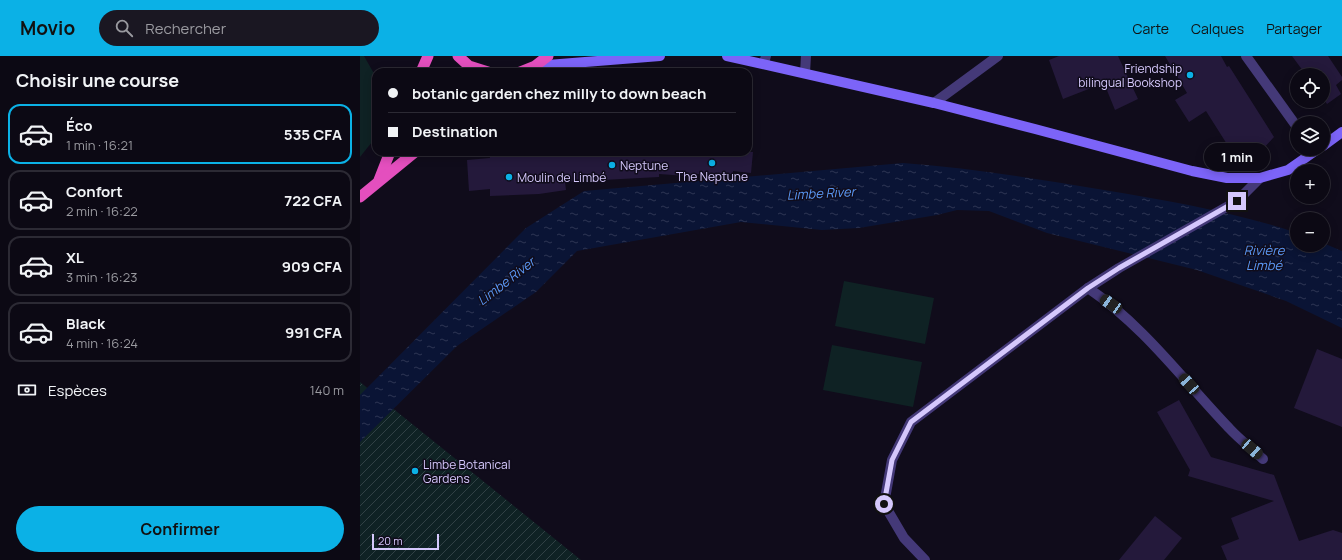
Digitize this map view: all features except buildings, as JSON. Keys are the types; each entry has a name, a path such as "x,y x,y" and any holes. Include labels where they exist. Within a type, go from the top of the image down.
{"highway":[{"path":"423,68 428,56"},
{"path":"458,56 469,66 475,68"},
{"path":"530,68 548,56"},
{"path":"379,180 388,156"},
{"path":"360,197 410,156"}],"main road":[{"path":"535,66 660,56"},
{"path":"727,56 765,60 806,73 1035,128 1192,171 1227,178 1260,178 1288,170 1307,156"},
{"path":"1330,140 1342,132"}],"street":[{"path":"806,56 806,73"},
{"path":"934,104 998,56"},
{"path":"1246,56 1290,117"},
{"path":"925,560 904,538 884,504 892,460 911,422 1088,288 1119,268 1237,201 1260,178"},
{"path":"1088,288 1111,304 1152,342 1230,430 1263,459"}],"green space":[{"path":"360,56 364,56 372,70 372,142 360,157"},
{"path":"844,281 934,298 925,344 835,326"},
{"path":"832,345 922,362 913,407 823,390"},
{"name":"Limbe Botanical Gardens","path":"360,382 581,560 360,560"}],"water":[{"name":"Rivière Limbé","path":"903,163 1004,174 1153,198 1226,213 1290,231 1290,252 1330,252 1330,246 1342,251 1342,328 1286,301 1197,270 1047,233 989,211 957,210 937,215 859,228 822,230 741,222 577,251 536,292 457,346 360,442 360,395 526,228 584,191"}],"place":[{"name":"Friendship bilingual Bookshop","path":"1190,75"},
{"name":"The Neptune","path":"712,163"},
{"name":"Neptune","path":"612,165"},
{"name":"Moulin de Limbé","path":"509,177"},
{"name":"Limbe Botanical Gardens","path":"415,471"}],"route":[{"path":"884,504 892,460 911,422 1088,288 1119,268 1237,201"}],"water label":[{"name":"Limbe River","path":"821,193"},
{"name":"Limbe River","path":"506,281"}]}
